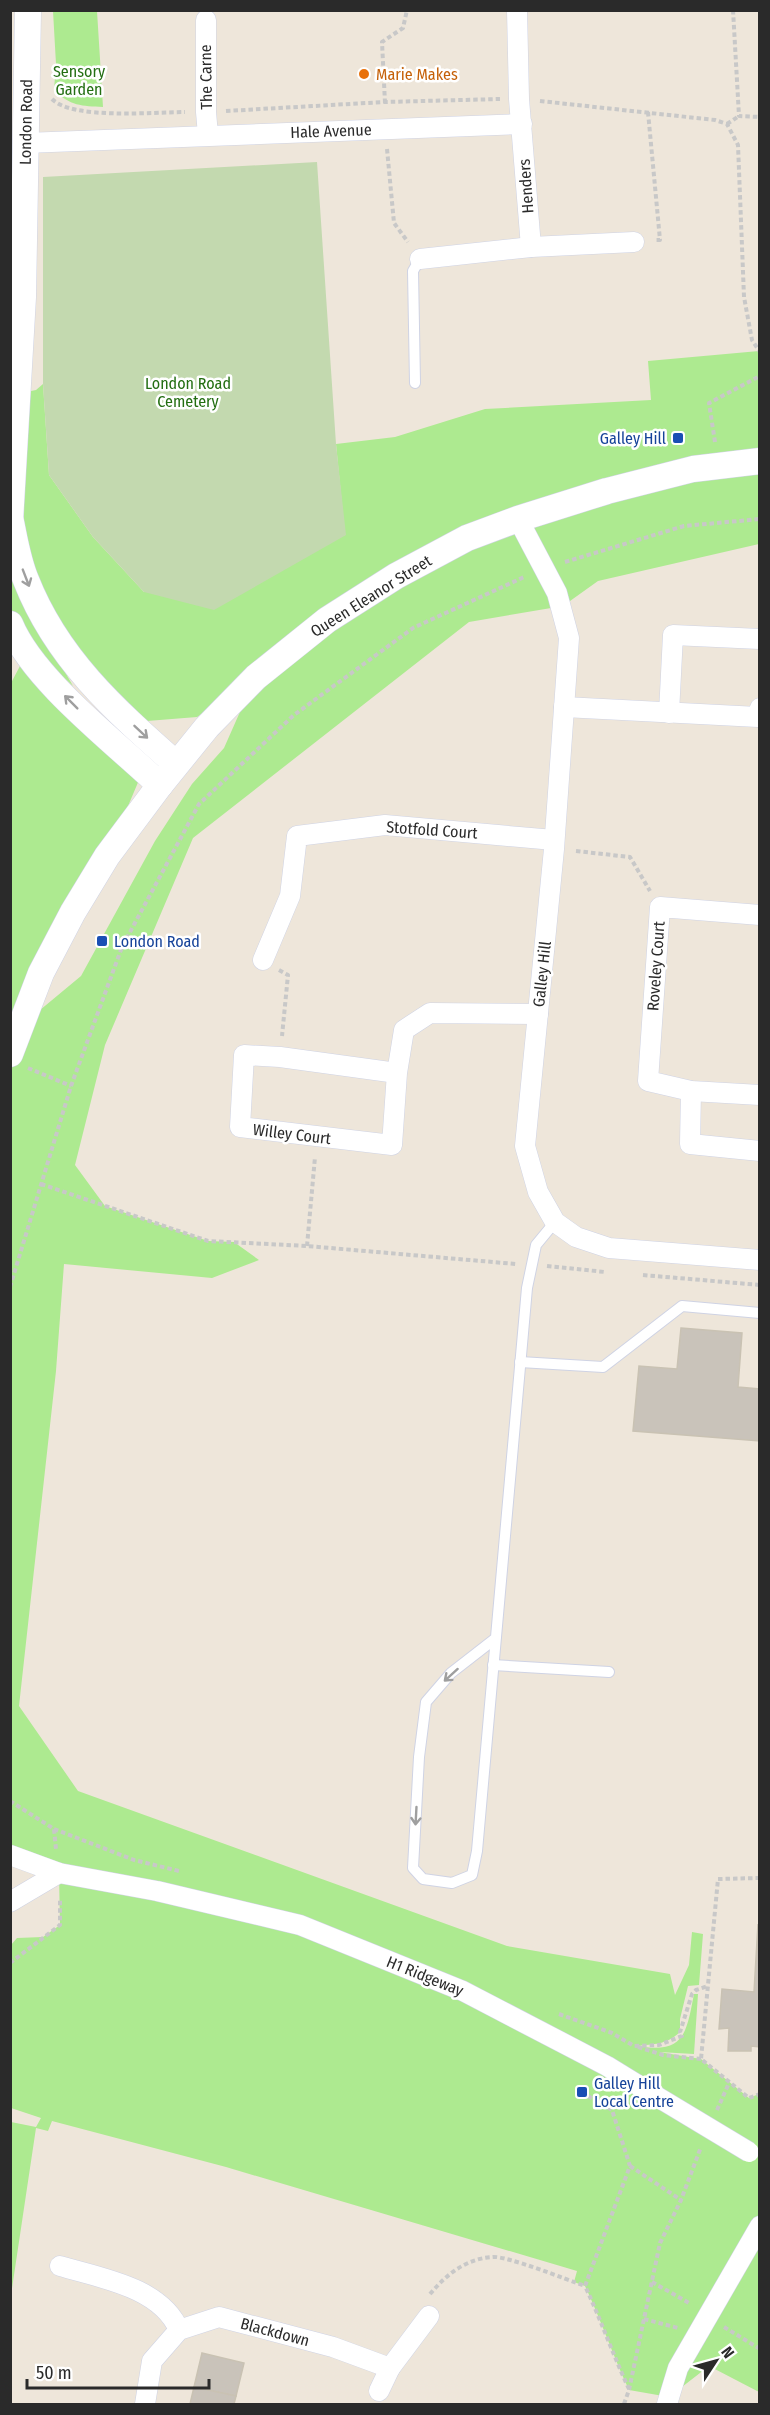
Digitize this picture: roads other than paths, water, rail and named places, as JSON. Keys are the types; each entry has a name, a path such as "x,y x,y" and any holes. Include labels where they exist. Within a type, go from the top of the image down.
{"street":[{"name":"London Road","path":"28,10 23,297 10,522 26,581 61,646 77,669 95,688 176,765"},
{"path":"517,10 522,124"},
{"name":"The Carne","path":"206,20 208,135"},
{"name":"Hale Avenue","path":"26,143 522,124"},
{"name":"Henders","path":"522,124 531,247"},
{"path":"420,260 531,247 634,242"},
{"name":"Queen Eleanor Street","path":"16,1059 41,973 73,912 107,856 176,765 207,728 256,677 327,621 396,576 467,538 607,491 693,469 759,461"},
{"name":"Galley Hill","path":"518,519 556,593 569,638 554,845 525,1146 538,1192 555,1222 576,1237 609,1248 759,1260"},
{"path":"669,713 673,634 759,639"},
{"path":"13,640 79,710 160,785"},
{"path":"564,707 758,717 759,708"},
{"name":"Stotfold Court","path":"263,960 290,896 297,836 385,825 554,845"},
{"name":"Roveley Court","path":"759,915 660,907 648,1081 691,1091 759,1095"},
{"name":"Willey Court","path":"397,1073 280,1057 244,1055 240,1127 392,1145 397,1073 404,1030 430,1013 538,1014"},
{"path":"691,1091 690,1144 759,1151"},
{"name":"H1 Ridgeway","path":"10,1855 60,1874 157,1890 300,1925 463,1991 607,2066 754,2155"},
{"path":"10,1902 60,1874"},
{"path":"667,2404 678,2368 759,2226"},
{"path":"60,2266 122,2284 151,2298 174,2319 179,2330 152,2361 145,2404"},
{"path":"379,2391 390,2368 429,2316"},
{"name":"Blackdown","path":"179,2330 219,2317 333,2348 390,2368"}],"lane":[{"path":"415,383 413,272 420,260"},
{"path":"496,1638 452,1673 426,1702 419,1757 413,1868 423,1879 452,1883 472,1875 477,1851 483,1769 496,1638 527,1288 536,1245 555,1222"},
{"path":"520,1362 603,1367 682,1306 759,1313"},
{"path":"493,1665 609,1672"}],"place":[{"name":"Marie Makes","path":"364,74"},
{"name":"Galley Hill","path":"678,438"},
{"name":"London Road","path":"102,941"},
{"name":"Galley Hill Local Centre","path":"582,2092"}],"park label":[{"name":"Sensory Garden","path":"79,80"},
{"name":"London Road Cemetery","path":"188,392"}]}
